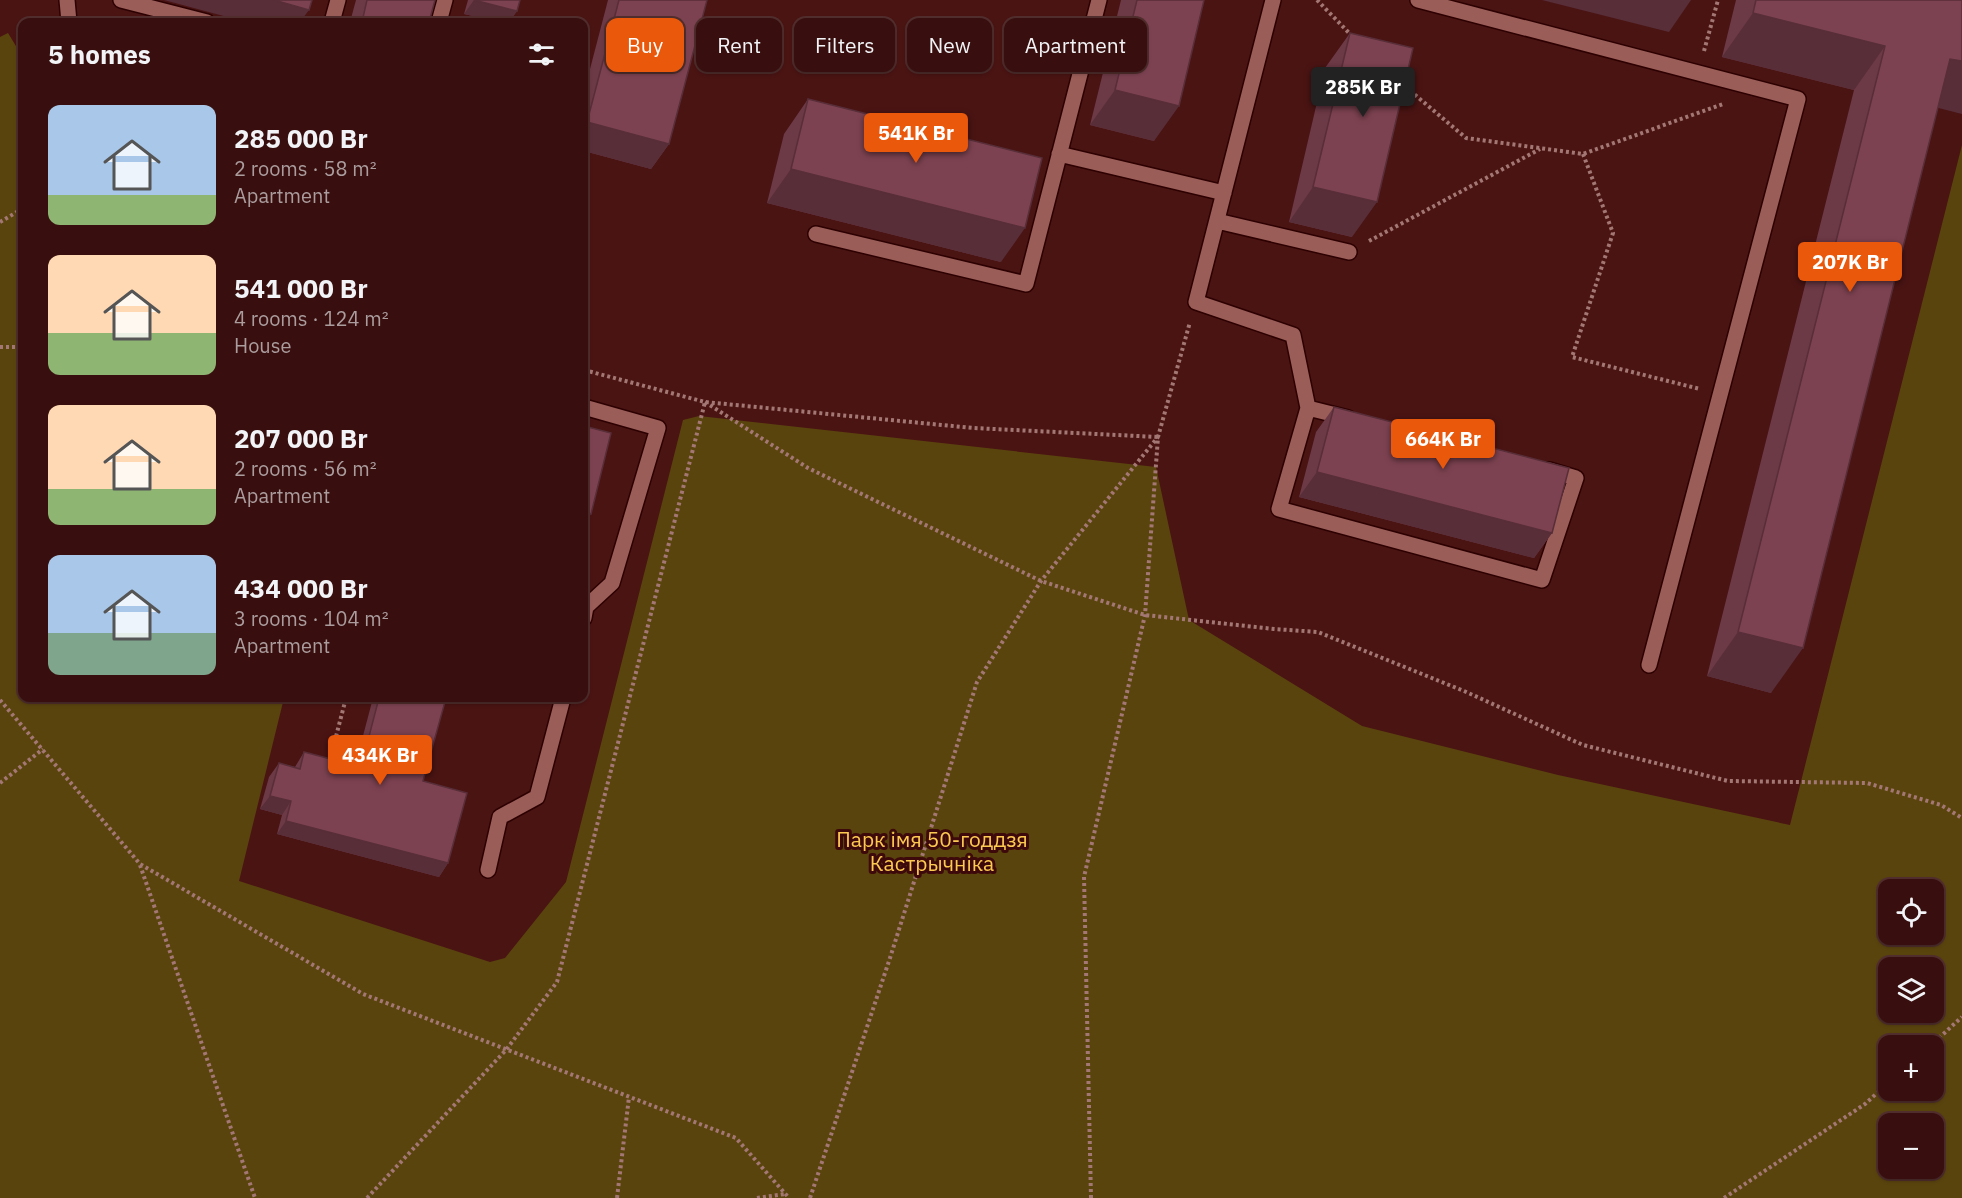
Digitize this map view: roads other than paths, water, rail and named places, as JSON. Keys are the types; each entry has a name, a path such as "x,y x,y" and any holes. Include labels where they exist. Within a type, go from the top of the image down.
{"lane":[{"path":"67,0 69,18"},
{"path":"121,0 191,18"},
{"path":"333,18 338,0"},
{"path":"440,18 445,0"},
{"path":"816,234 1026,284 1099,0"},
{"path":"1273,0 1196,302 1293,335 1308,408 1279,509 1542,580 1576,478 1532,466"},
{"path":"1418,0 1798,99 1650,664"},
{"path":"1059,154 1224,193"},
{"path":"1217,221 1349,252"},
{"path":"588,407 658,428 612,583 588,605"},
{"path":"1308,408 1364,422"},
{"path":"488,870 500,817 537,797 562,702"}],"park label":[{"name":"Парк імя 50-годдзя Кастрычніка","path":"932,852"}]}
